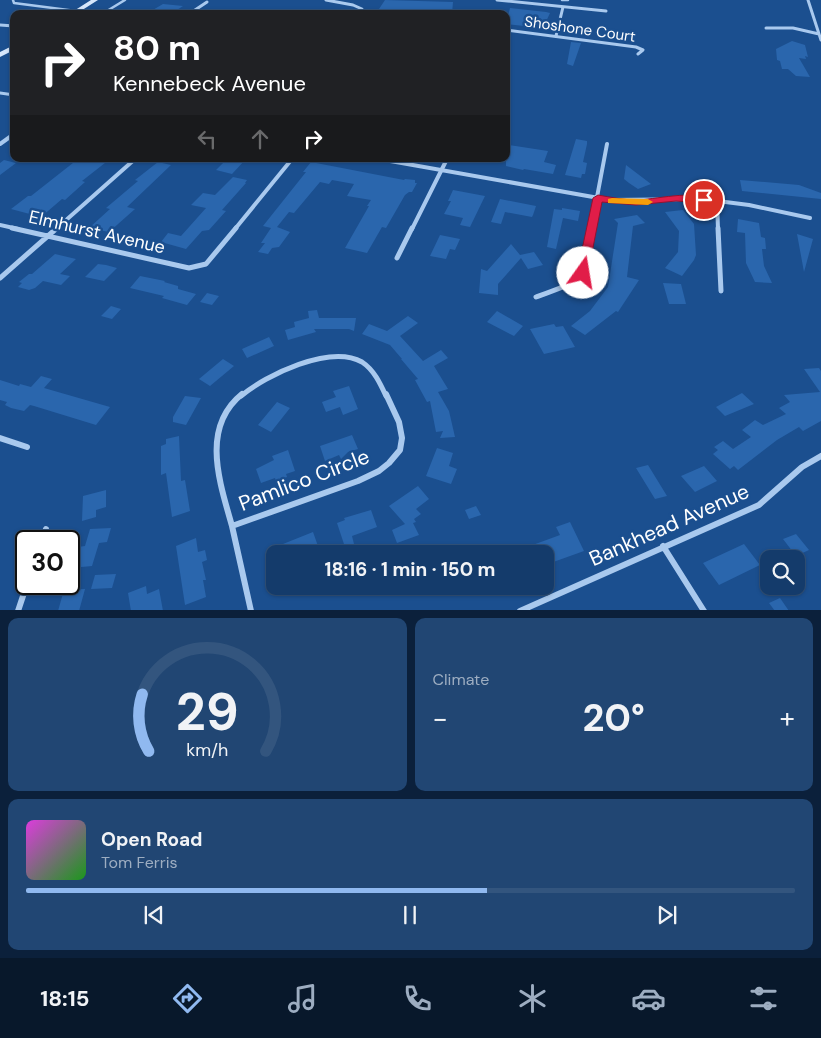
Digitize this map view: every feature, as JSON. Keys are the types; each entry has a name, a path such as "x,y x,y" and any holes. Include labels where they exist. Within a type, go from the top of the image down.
{"main road":[{"path":"78,10 95,0"}],"street":[{"path":"326,0 355,6 362,10"},
{"path":"497,0 606,11"},
{"path":"808,0 821,40"},
{"path":"195,10 207,2"},
{"path":"556,36 563,7"},
{"path":"766,28 792,28 819,34"},
{"name":"Shoshone Court","path":"510,30 636,47 643,50 638,54"},
{"path":"536,297 572,284 583,273 608,144"},
{"path":"0,278 132,162"},
{"name":"Elmhurst Avenue","path":"0,224 194,268 206,264 290,162"},
{"path":"396,162 598,198 636,203 676,198 717,202 810,218"},
{"path":"397,258 446,162"},
{"path":"717,202 721,291"},
{"name":"Pamlico Circle","path":"232,526 360,480 379,471 391,462 401,444 400,428 375,372 368,365 345,357 329,357 297,365 262,378 241,396 223,420 216,454 218,468 251,610"},
{"path":"0,438 27,447"},
{"name":"Bankhead Avenue","path":"520,610 759,505 770,498 794,472 809,461 821,456"},
{"path":"663,546 704,610"},
{"path":"18,610 23,595"}],"lane":[{"path":"13,0 14,3 61,10"},
{"path":"109,10 125,0"},
{"path":"562,0 568,0"}],"building":[{"path":"385,0 453,2 452,10 378,10"},
{"path":"163,4 183,6 177,10 153,10"},
{"path":"510,8 550,13 543,28 510,24"},
{"path":"792,41 805,45 808,57 805,56 806,59 799,58 810,77 796,76 788,69 782,69 780,61 777,60 776,49"},
{"path":"571,42 581,43 573,66 567,64"},
{"path":"576,139 587,141 583,162 587,163 585,174 582,174 581,178 565,175"},
{"path":"510,145 548,151 544,162 556,165 553,174 506,166 506,162 510,162"},
{"path":"4,160 16,163 0,175 0,163"},
{"path":"74,162 106,162 82,181 85,182 65,200 62,199 41,217 11,209 28,196 31,196"},
{"path":"158,162 171,165 127,207 135,209 109,232 89,228 110,209 106,208 138,181 135,180"},
{"path":"224,162 243,162 232,174 216,170"},
{"path":"311,162 404,180 415,180 415,183 417,183 412,192 405,195 386,228 382,227 367,253 345,248 371,200 347,196 354,184 332,180 329,184 320,182 294,213 289,212 277,227 290,232 279,247 272,248 268,254 258,252 265,243 261,243 271,228 263,226 306,172 303,172"},
{"path":"626,165 651,184 638,189 629,183 624,179"},
{"path":"233,177 247,180 222,210 226,211 209,230 202,231 186,249 161,242 168,233 181,236 206,208 191,205 203,193 215,195"},
{"path":"740,180 799,185 821,193 821,199 742,191"},
{"path":"453,190 485,196 470,227 460,225 463,218 444,214 451,201 448,201"},
{"path":"500,199 536,206 532,217 505,212 501,224 491,222"},
{"path":"562,208 580,211 578,221 563,218 556,249 547,247 554,209 562,210"},
{"path":"683,210 694,224 696,255 682,276 665,268 678,252 679,231 665,212"},
{"path":"637,215 645,223 633,226 627,277 639,280 618,312 616,311 585,335 571,326 590,311 608,287 618,223 614,219"},
{"path":"738,219 759,223 761,237 765,238 766,249 762,249 764,266 772,283 755,282 746,263 745,233 737,232"},
{"path":"797,234 813,239 804,272"},
{"path":"440,235 460,239 455,250 450,249 446,259 430,256"},
{"path":"511,244 520,255 534,252 543,265 528,269 521,258 498,284 498,295 479,293 481,269 487,271"},
{"path":"55,254 76,259 60,274 70,276 61,285 43,281 35,288 29,290 18,287 22,283 19,282 29,274 32,274"},
{"path":"98,264 117,268 104,281 85,277"},
{"path":"140,276 165,281 178,286 178,289 196,294 187,305 162,298 164,296 130,288"},
{"path":"663,283 681,284 686,304 669,304"},
{"path":"207,293 219,296 212,305 200,302"},
{"path":"111,306 121,309 112,319 101,316"},
{"path":"317,310 319,318 356,318 354,331 349,329 314,329 316,332 288,340 285,330 295,327 294,322 309,318 308,311"},
{"path":"497,311 523,326 514,336 487,322"},
{"path":"408,316 418,323 400,336 423,361 441,350 448,358 434,366 448,389 438,392 449,411 455,437 440,438 443,431 436,432 430,401 427,402 415,380 418,379 390,345 362,334 369,324 387,331"},
{"path":"554,324 556,327 563,326 575,347 544,354 530,329"},
{"path":"269,337 274,346 247,358 242,349"},
{"path":"223,359 234,366 210,386 199,379"},
{"path":"819,368 821,371 821,421 803,431 799,427 777,440 738,470 734,466 730,469 713,454 718,450 714,447 723,441 733,449 751,437 742,430 755,420 763,425 786,414 779,408 790,402 784,395 820,392 804,369"},
{"path":"41,376 52,379 44,388 110,407 96,425 30,405 24,411 11,408 5,405 7,402 0,400 0,380 19,386 20,384 31,387"},
{"path":"349,386 358,409 343,415 340,407 326,412 322,402 336,397 333,391"},
{"path":"742,393 754,404 725,416 716,407"},
{"path":"185,396 201,398 186,425 173,422 173,417"},
{"path":"277,402 290,408 271,432 258,425"},
{"path":"352,435 358,449 348,452 341,459 339,455 325,461 320,446"},
{"path":"179,436 181,481 185,480 190,511 172,517 166,473 161,475 161,446 166,444 166,439"},
{"path":"437,448 453,453 449,466 457,469 451,484 426,476"},
{"path":"288,450 295,471 286,474 287,477 276,481 275,478 261,483 256,469 274,460 272,456"},
{"path":"648,465 667,496 655,499 636,468"},
{"path":"704,466 717,481 695,492 681,476"},
{"path":"418,486 429,499 416,509 421,514 414,519 416,522 413,523 419,535 397,543 392,530 405,524 389,506"},
{"path":"106,490 106,507 96,510 96,517 82,521 83,496"},
{"path":"476,506 481,515 469,519 465,510"},
{"path":"371,510 377,527 352,536 354,544 344,545 337,523 345,520 344,518"},
{"path":"570,522 584,551 554,562 554,545 533,545 560,535 556,527"},
{"path":"111,528 107,542 99,543 92,566 80,567 80,547 85,546 90,529"},
{"path":"313,532 318,545 280,545"},
{"path":"796,534 809,550 805,552 805,550 791,550 783,539"},
{"path":"196,538 198,552 205,550 207,560 202,562 206,580 203,580 206,597 185,605 176,546"},
{"path":"744,544 760,565 719,585 703,563"},
{"path":"116,574 112,588 91,589 95,575"},
{"path":"146,586 147,594 159,589 163,610 131,610 128,593"},
{"path":"80,589 85,589 79,610 58,610 63,595 80,595"},
{"path":"780,598 788,610 774,610 769,603"}],"slow traffic":[{"path":"612,201 648,202"}],"route":[{"path":"583,273 598,198 636,203 676,198 704,200"}]}
